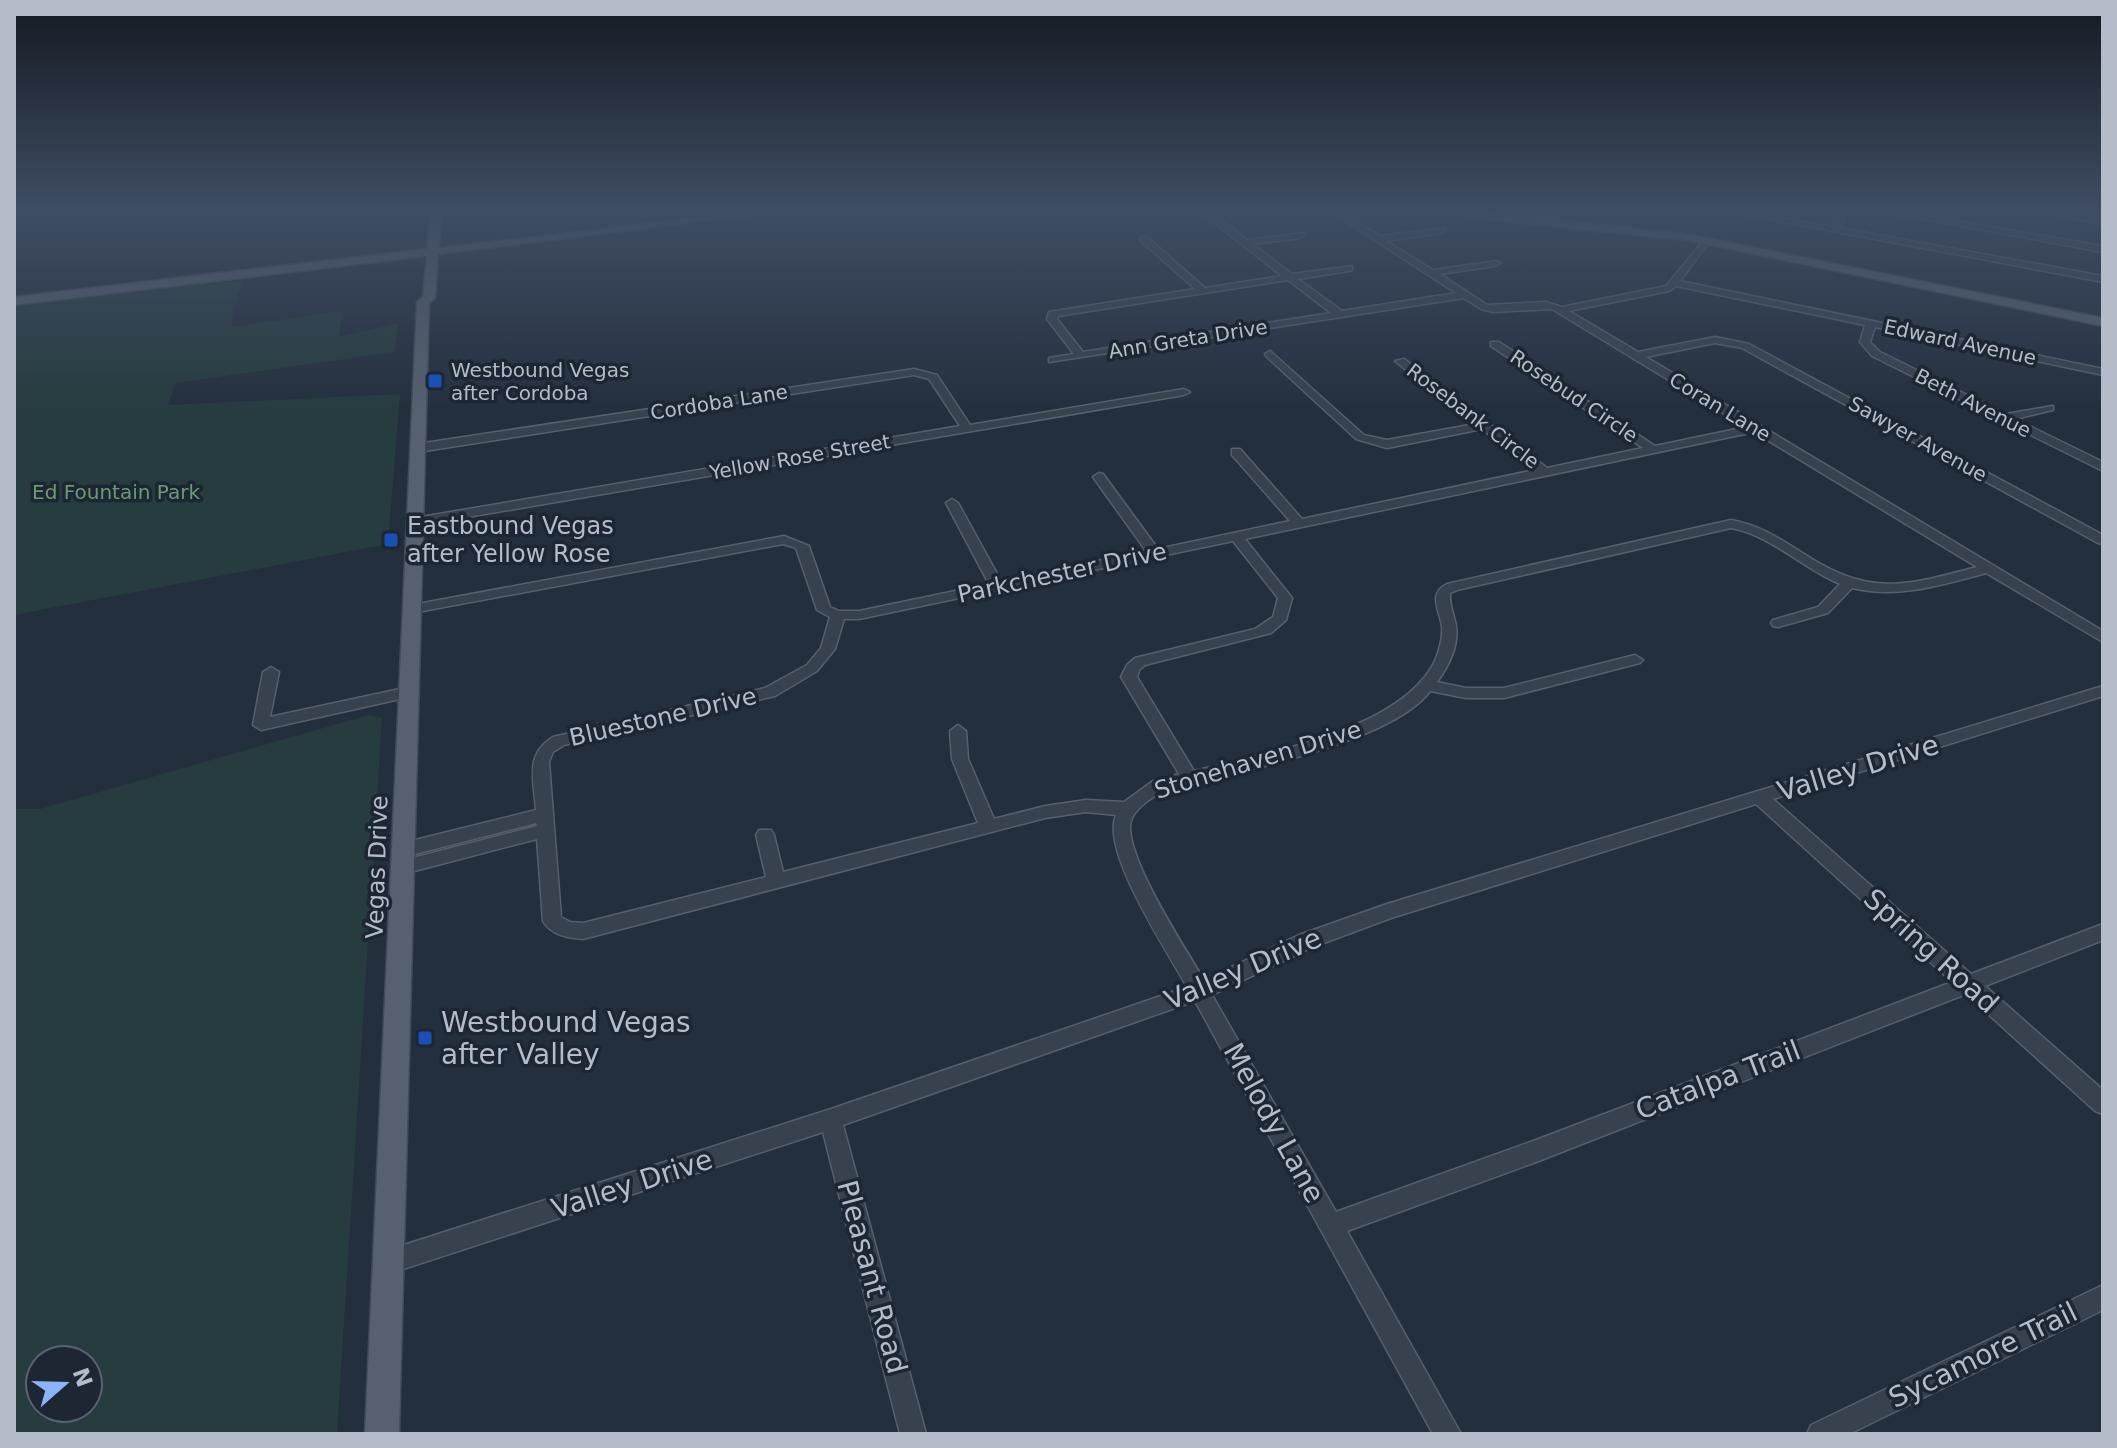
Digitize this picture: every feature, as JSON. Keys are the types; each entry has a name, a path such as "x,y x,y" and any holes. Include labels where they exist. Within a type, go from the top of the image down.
{"main road":[{"path":"14,293 181,277"},
{"name":"Vegas Drive","path":"382,1434 423,302 429,298 428,277"},
{"path":"1874,277 2103,322"},
{"path":"14,301 86,288"}],"street":[{"path":"1187,277 1202,290"},
{"path":"1081,356 1052,319 1053,314 1290,277 1340,315"},
{"name":"Coran Lane","path":"1437,277 1491,309 1547,305 1561,310 2103,637"},
{"path":"1561,310 1659,292 1677,283 1681,277"},
{"name":"Edward Avenue","path":"1677,283 2103,372"},
{"name":"Ann Greta Drive","path":"1053,360 1465,295"},
{"name":"Beth Avenue","path":"1871,323 1865,342 1876,354 2103,467"},
{"name":"Sawyer Avenue","path":"1636,356 1715,340 1731,341 2103,540"},
{"name":"Rosebud Circle","path":"1495,344 1652,449"},
{"path":"1270,354 1360,437 1373,443 1387,444 1486,425"},
{"name":"Rosebank Circle","path":"1400,361 1545,472"},
{"name":"Cordoba Lane","path":"418,448 925,373 933,377 967,429"},
{"name":"Yellow Rose Street","path":"415,522 1184,392"},
{"path":"2004,418 2049,408"},
{"name":"Parkchester Drive","path":"838,615 859,615 1756,428"},
{"path":"1236,452 1299,523"},
{"path":"1099,477 1154,553"},
{"path":"952,503 997,586"},
{"name":"Stonehaven Drive","path":"546,822 552,921 567,930 583,931 988,826 1086,806 1127,809 1159,785 1361,731 1402,710 1438,671 1448,643 1449,628 1441,599 1444,591 1452,587 1731,524 1756,529 1828,576 1848,584 1885,591 1903,590 1988,568"},
{"path":"1189,777 1129,677 1132,668 1140,661 1260,632 1272,627 1283,616 1285,598 1236,536"},
{"path":"412,609 784,540 802,546 824,610 838,615"},
{"path":"1778,623 1823,610 1848,584"},
{"name":"Bluestone Drive","path":"546,822 541,762 546,749 559,741 770,692 812,668 828,649 838,615"},
{"path":"1427,685 1466,693 1504,693 1635,660"},
{"path":"271,672 261,725 409,692"},
{"name":"Valley Drive","path":"388,1262 831,1119 1200,991 1306,941 1387,912 2103,691"},
{"path":"958,731 960,759 988,826"},
{"name":"Spring Road","path":"1759,797 2103,1104"},
{"name":"Melody Lane","path":"1127,809 1120,817 1118,835 1134,874 1448,1434"},
{"path":"403,858 546,822"},
{"path":"765,835 776,882"},
{"name":"Catalpa Trail","path":"1331,1225 1536,1151 1966,982 2103,932"},
{"name":"Pleasant Road","path":"831,1119 913,1434"},
{"name":"Sycamore Trail","path":"1820,1434 2103,1297"}],"green space":[{"name":"Ed Fountain Park","path":"210,281 209,285 242,281 231,327 342,311 339,337 399,323 394,352 176,383 168,405 400,394 388,544 14,615 14,305"},
{"path":"369,715 382,718 337,1434 14,1434 14,809 40,809"}],"place":[{"name":"Westbound Vegas after Cordoba","path":"435,381"},
{"name":"Eastbound Vegas after Yellow Rose","path":"391,540"},
{"name":"Westbound Vegas after Valley","path":"425,1038"}]}
